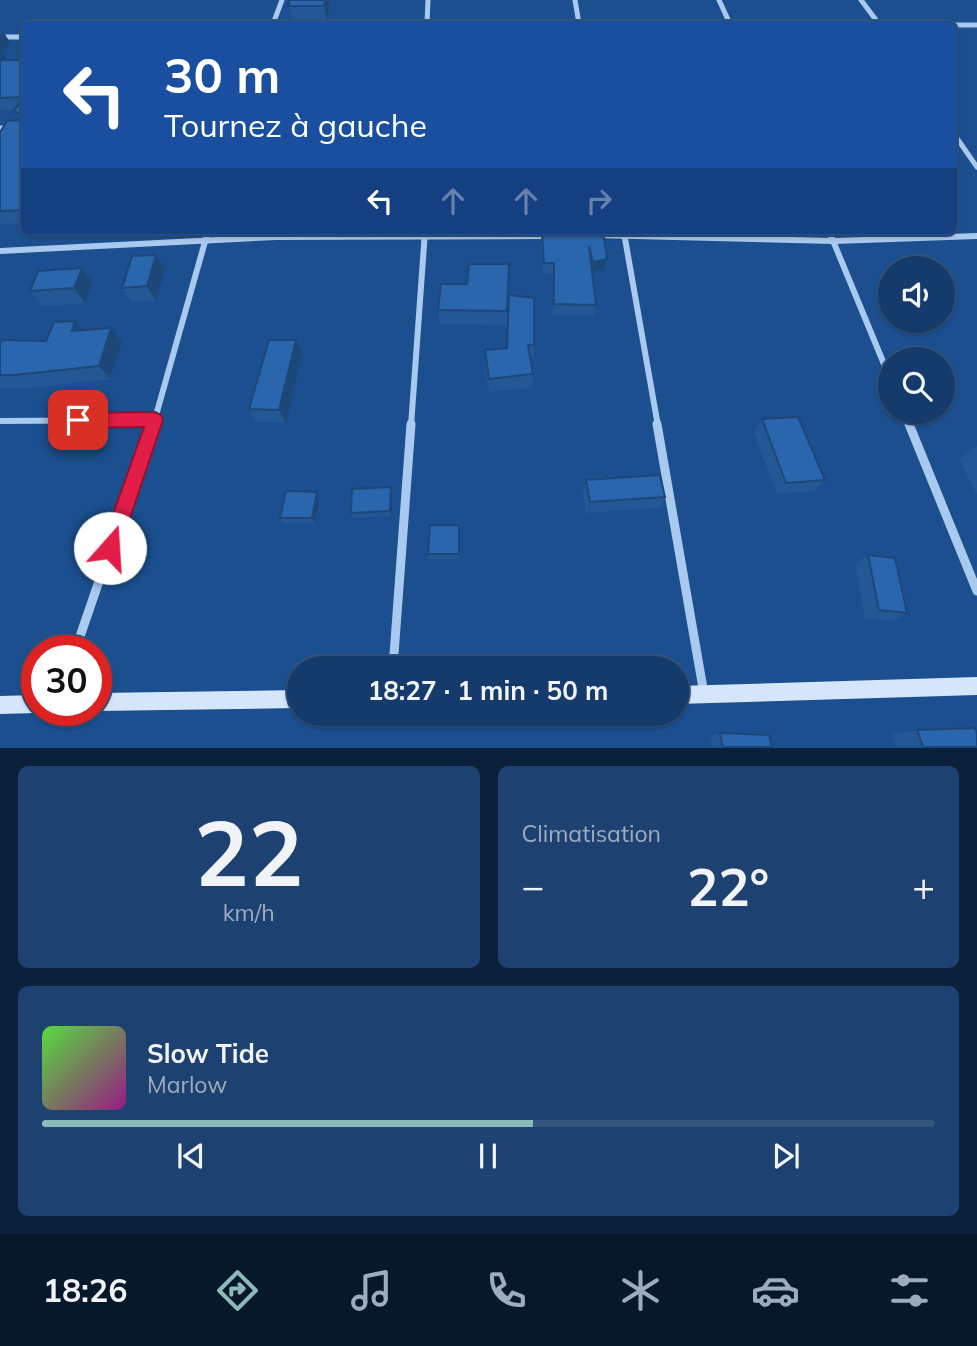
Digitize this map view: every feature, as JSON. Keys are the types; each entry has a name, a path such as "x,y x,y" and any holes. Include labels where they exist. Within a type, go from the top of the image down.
{"main road":[{"path":"689,695 977,686"},
{"path":"112,702 287,699"},
{"path":"0,705 21,704"}],"street":[{"path":"274,21 282,0"},
{"path":"427,21 428,0"},
{"path":"575,0 578,21"},
{"path":"719,0 729,21"},
{"path":"861,0 877,21"},
{"path":"957,25 977,25"},
{"path":"0,37 21,37"},
{"path":"0,128 21,129"},
{"path":"957,138 977,167"},
{"path":"81,635 155,420 207,235"},
{"path":"0,251 276,237 375,235"},
{"path":"394,656 425,235"},
{"path":"492,235 558,236"},
{"path":"624,235 704,695"},
{"path":"671,235 834,242 977,236"},
{"path":"831,235 878,349"},
{"path":"0,421 155,420"},
{"path":"908,424 977,592"}],"building":[{"path":"290,0 325,0 324,6 288,6"},
{"path":"0,60 21,60 21,97 0,98"},
{"path":"21,100 21,210 0,211 0,132 7,121 20,120 20,114 14,111"},
{"path":"542,235 604,235 607,259 593,262 589,246 596,305 554,304 554,263 544,263"},
{"path":"156,255 147,286 122,288 132,256"},
{"path":"469,264 509,264 507,311 438,310 441,284 467,284"},
{"path":"82,268 74,288 30,291 38,271"},
{"path":"509,295 534,298 534,345 528,345 533,374 489,379 485,350 507,348"},
{"path":"75,321 72,331 111,328 99,366 0,375 2,340 46,341 54,322"},
{"path":"269,340 296,340 279,410 249,409"},
{"path":"798,417 825,480 786,483 762,419"},
{"path":"660,475 665,497 590,502 586,480"},
{"path":"391,487 390,511 351,513 352,489"},
{"path":"286,491 317,492 312,518 280,518"},
{"path":"430,525 459,525 459,554 428,554"},
{"path":"868,555 895,558 907,613 879,610"},
{"path":"975,728 977,747 923,747 917,730"},
{"path":"720,733 769,735 772,747 723,747"}],"route":[{"path":"78,420 155,420 110,548"}]}
